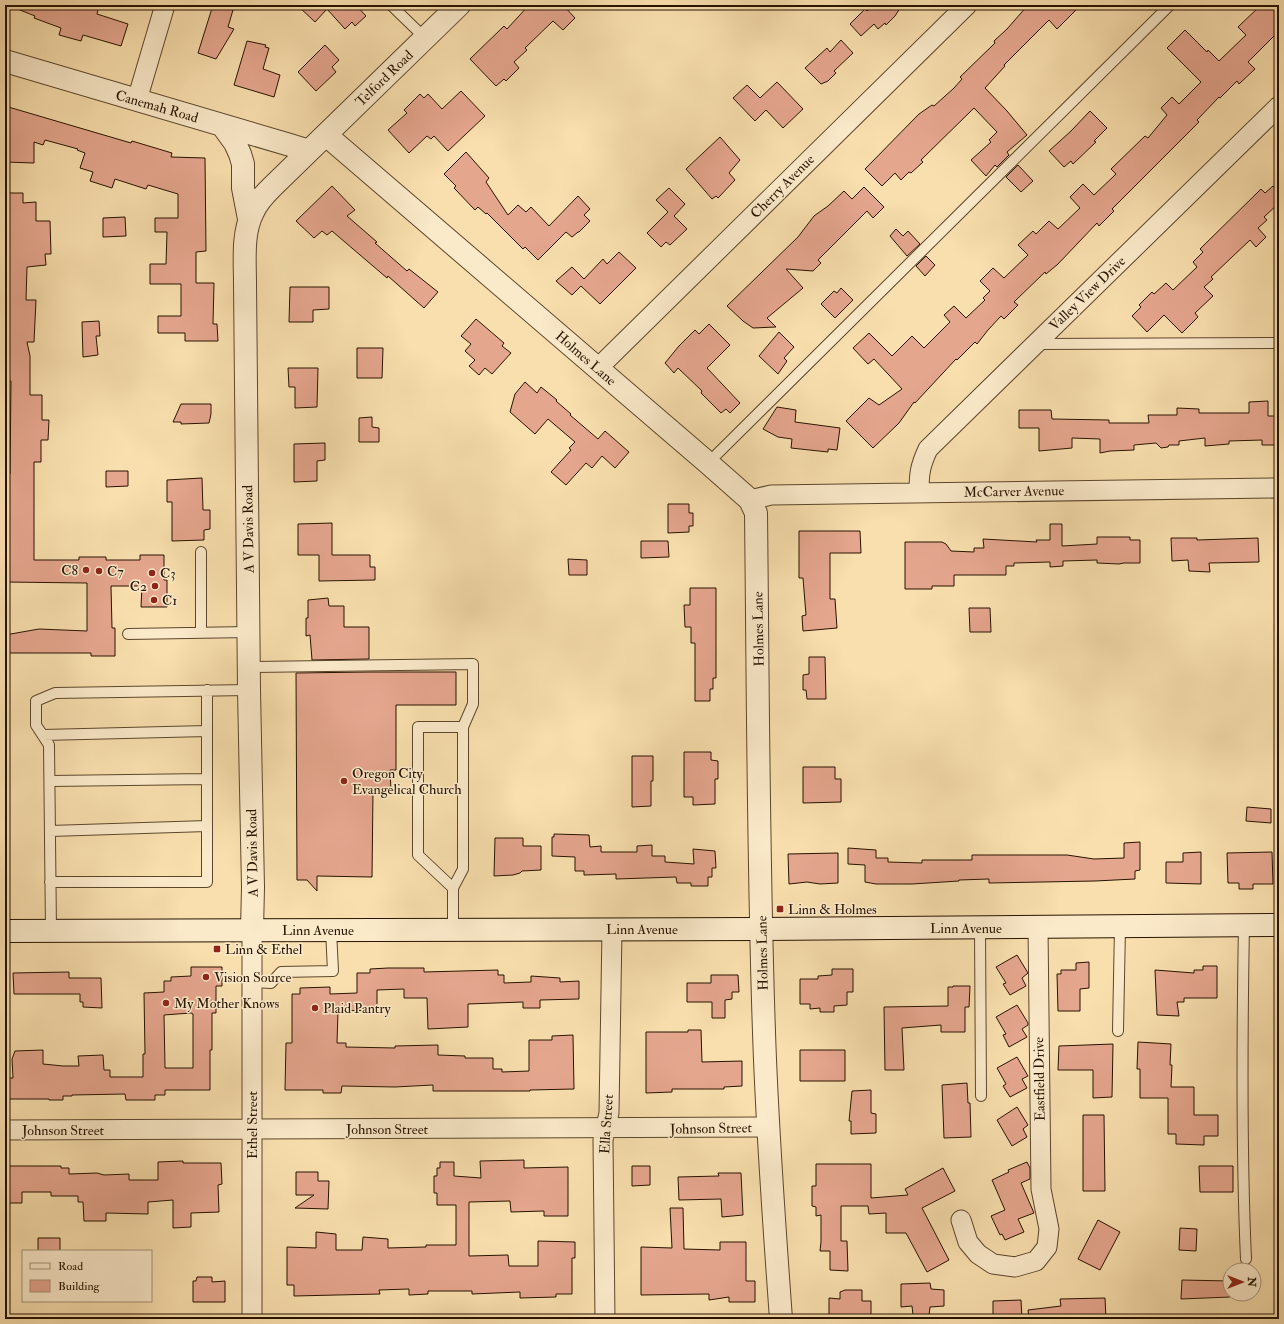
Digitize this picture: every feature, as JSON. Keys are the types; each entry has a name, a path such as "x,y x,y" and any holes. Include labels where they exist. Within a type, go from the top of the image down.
{"street":[{"path":"137,100 165,5"},
{"name":"Telford Road","path":"309,151 459,5"},
{"name":"Cherry Avenue","path":"598,368 967,5"},
{"name":"Canemah Road","path":"5,61 309,151"},
{"name":"Valley View Drive","path":"919,492 919,474 922,462 928,449 1279,106"},
{"path":"222,125 235,143 243,164 244,188 249,219"},
{"name":"Holmes Lane","path":"326,135 708,463 750,500 756,513 761,929 764,1032 768,1127 781,1319"},
{"name":"A V Davis Road","path":"252,930 253,879 249,690 245,246 249,219 253,210 264,196 309,151"},
{"name":"McCarver Avenue","path":"750,500 770,495 1279,488"},
{"name":"Linn Avenue","path":"5,931 980,928 1279,925"},
{"name":"Eastfield Drive","path":"961,1220 968,1242 978,1254 993,1264 1014,1267 1036,1261 1047,1248 1055,1229 1041,1189 1038,927"},
{"name":"Ella Street","path":"605,1319 603,1140 609,1113 612,929"},
{"name":"Ethel Street","path":"252,930 252,1319"},
{"name":"Johnson Street","path":"5,1130 605,1129 768,1127"}],"lane":[{"path":"391,5 425,38"},
{"path":"708,463 1170,5"},
{"path":"1036,344 1279,343"},
{"path":"201,552 201,633"},
{"path":"128,634 249,632"},
{"path":"249,667 472,664 472,704 463,727 463,869 453,888 453,930"},
{"path":"50,882 208,882 207,690"},
{"path":"51,930 49,745 36,725 36,701 55,693 249,690"},
{"path":"453,888 418,855 418,727 463,727"},
{"path":"43,735 207,732"},
{"path":"50,782 207,779"},
{"path":"50,830 207,826"},
{"path":"1244,925 1243,1106 1246,1259"},
{"path":"1118,1031 1120,927"},
{"path":"980,928 981,1096"},
{"path":"252,982 271,983 282,972 333,971 331,930"}],"building":[{"path":"10,5 99,5 97,14 128,24 121,46 83,35 81,41 59,35 61,28 34,18 35,16"},
{"path":"213,5 233,10 228,27 234,29 216,59 198,53"},
{"path":"297,5 356,5 366,16 355,26 352,22 345,29 327,9 315,22"},
{"path":"529,5 563,5 575,18 563,30 553,21 525,48 527,50 514,62 519,68 506,81 504,79 496,86 470,59 504,26 507,29"},
{"path":"874,5 902,5 895,16 886,25 885,23 878,29 874,24 861,36 850,24 865,9 867,11"},
{"path":"1028,5 1081,5 1057,29 1049,20 1004,65 1005,66 985,88 1027,135 1007,152 1009,155 997,167 995,165 986,176 971,160 991,142 989,140 997,132 974,108 921,160 923,162 911,173 909,172 901,180 895,173 882,186 865,169 919,114 932,105 934,106 954,88 962,79 960,77 995,43 994,41 1007,29"},
{"path":"1261,5 1279,5 1279,31 1248,62 1255,69 1239,84 1237,81 1220,98 1219,97 1197,120 1199,122 1112,209 1114,211 1099,226 1097,223 1058,264 1046,274 1045,272 1014,302 1018,305 1004,319 1001,316 977,344 975,342 957,360 956,359 915,403 914,402 899,423 873,448 846,421 869,398 879,405 902,389 874,359 868,364 853,348 869,333 892,356 912,336 924,348 950,322 944,315 954,306 966,318 985,300 983,298 990,291 980,281 993,268 1004,278 1028,255 1018,245 1033,231 1036,234 1049,221 1058,229 1080,208 1070,197 1083,184 1094,195 1116,174 1111,169 1145,136 1148,138 1167,115 1161,108 1172,97 1179,104 1201,82 1167,48 1185,30 1207,52 1208,50 1219,61 1246,35 1238,27"},
{"path":"841,40 853,53 834,71 836,73 828,81 821,84 805,68 827,48 830,52"},
{"path":"247,41 266,45 265,47 269,48 263,69 280,75 274,97 234,85"},
{"path":"325,45 339,60 332,67 336,72 316,91 298,72"},
{"path":"777,82 803,109 783,128 766,110 755,121 733,98 747,85 760,98"},
{"path":"461,91 485,116 448,151 434,136 431,139 427,136 409,153 388,130 407,113 404,110 420,94 424,98 428,94 442,109"},
{"path":"5,106 131,143 132,141 172,153 171,157 205,158 206,251 196,252 196,283 214,283 213,324 217,324 218,341 185,341 185,333 158,333 158,316 181,316 181,284 150,284 150,264 166,264 167,232 155,232 155,218 178,218 178,194 148,185 146,189 115,179 112,188 90,181 93,172 80,168 85,153 77,150 78,149 45,140 43,145 34,142 34,163 5,162"},
{"path":"1090,111 1107,128 1094,141 1096,142 1073,164 1071,161 1064,167 1049,151"},
{"path":"720,137 740,160 729,173 735,180 718,198 716,196 712,199 686,169"},
{"path":"466,152 489,178 486,182 508,215 518,205 526,212 531,207 549,226 578,196 590,209 584,215 590,221 572,237 566,232 538,260 525,247 523,249 487,213 486,214 478,207 475,210 454,188 456,186 444,174"},
{"path":"1018,165 1033,181 1021,192 1006,177"},
{"path":"332,186 355,210 347,216 407,271 409,269 438,292 424,308 388,276 387,278 332,231 327,235 322,231 314,238 296,221"},
{"path":"1273,186 1279,193 1279,203 1264,217 1267,220 1258,228 1266,237 1256,247 1250,240 1211,277 1213,279 1204,287 1213,296 1195,313 1198,317 1182,333 1164,315 1147,332 1132,316 1141,307 1139,305 1152,292 1154,294 1166,283 1173,290 1197,267 1193,262 1203,252 1200,249 1261,189 1265,193"},
{"path":"864,187 884,207 873,218 867,211 818,260 821,263 813,271 786,269 803,288 767,318 776,327 753,328 727,306 798,237 814,216 828,206 844,191 852,199"},
{"path":"669,188 685,204 674,216 687,229 670,245 666,242 661,247 647,233 668,212 656,200"},
{"path":"5,193 23,193 23,203 36,202 36,221 50,221 51,254 45,254 46,265 27,267 26,300 36,300 34,342 27,342 30,356 30,395 42,395 42,420 49,420 48,440 41,440 41,462 34,462 34,560 79,560 79,557 106,557 106,560 140,560 140,555 164,555 164,580 167,580 167,607 141,607 142,586 111,586 112,628 115,628 115,656 91,656 91,653 5,653 5,635 39,629 87,631 87,583 5,582 5,562 9,562 8,474 10,474 11,381 8,381 8,342 6,342 7,281 5,281"},
{"path":"125,217 126,236 103,237 103,218"},
{"path":"896,229 903,236 908,231 920,244 907,256 890,236"},
{"path":"619,252 636,268 600,304 581,286 572,295 556,281 572,267 584,279 603,259 607,264"},
{"path":"926,256 935,265 925,276 916,266"},
{"path":"290,287 329,287 329,309 313,310 313,322 289,322"},
{"path":"841,288 853,300 835,318 821,304 834,291 837,293"},
{"path":"476,319 504,343 502,346 511,353 492,374 485,368 479,375 469,366 475,360 465,351 471,344 461,336"},
{"path":"99,321 100,336 96,336 98,355 83,357 82,322"},
{"path":"709,324 730,345 707,368 740,403 730,413 726,409 721,413 701,393 702,391 678,368 674,373 665,363 695,330 699,334"},
{"path":"779,332 794,347 784,358 787,361 778,374 759,356"},
{"path":"357,348 383,348 382,378 357,378"},
{"path":"288,368 318,368 317,407 295,408 295,387 289,387"},
{"path":"525,382 537,393 541,387 598,439 605,431 629,452 615,468 602,456 592,468 586,463 566,485 551,472 571,450 569,448 575,442 548,419 535,434 510,412 515,394"},
{"path":"1268,401 1268,416 1279,416 1279,445 1262,445 1262,440 1229,441 1229,444 1205,446 1205,438 1179,441 1179,445 1169,445 1168,447 1161,448 1156,443 1134,445 1134,450 1100,453 1100,439 1072,438 1072,448 1039,451 1039,428 1019,428 1019,410 1051,410 1052,419 1109,420 1109,423 1149,423 1148,415 1177,415 1177,408 1199,409 1199,413 1249,413 1249,402"},
{"path":"181,404 211,404 209,423 181,424 181,422 173,422"},
{"path":"777,407 796,410 795,422 840,428 837,450 828,449 828,452 791,448 792,439 778,437 763,429"},
{"path":"372,417 372,427 379,428 379,442 359,442 359,418"},
{"path":"325,443 325,460 317,461 317,481 294,482 294,444"},
{"path":"106,471 128,471 128,486 106,487"},
{"path":"202,478 203,510 210,510 210,529 204,530 204,540 172,541 172,502 167,502 167,480"},
{"path":"668,504 689,504 689,513 693,513 693,526 689,526 689,532 668,533"},
{"path":"332,523 332,555 370,555 370,567 375,567 375,580 319,581 319,555 298,555 298,524"},
{"path":"1050,524 1062,524 1062,546 1097,544 1097,537 1130,537 1130,540 1140,540 1140,563 1097,563 1097,560 1063,561 1063,566 1050,567 1050,562 1014,563 1014,566 1006,566 1006,575 954,575 954,586 932,586 932,589 905,589 905,542 942,542 946,544 951,551 974,552 974,548 984,548 983,539 1037,542 1036,540 1050,540"},
{"path":"799,531 860,531 861,553 830,553 830,599 835,599 837,628 803,631 802,616 806,615 803,578 799,578"},
{"path":"1171,538 1197,538 1197,540 1258,538 1259,562 1209,563 1210,572 1189,571 1188,560 1172,561"},
{"path":"641,541 668,541 669,557 641,558"},
{"path":"568,559 587,560 587,575 569,575"},
{"path":"690,588 716,588 716,678 713,678 713,689 710,689 710,701 695,701 695,643 691,643 691,627 685,627 684,605 690,605"},
{"path":"328,598 329,606 344,606 344,627 369,627 369,659 312,660 310,635 306,636 308,600"},
{"path":"969,608 990,608 991,632 970,632"},
{"path":"809,657 825,657 826,699 807,699 806,690 803,690 803,675 809,674"},
{"name":"Oregon City Evangelical Church","path":"456,672 456,705 396,705 396,770 390,770 391,791 373,791 372,877 317,876 317,891 307,880 297,880 296,673"},
{"path":"684,752 711,752 711,760 718,761 718,779 715,779 715,804 693,805 693,797 684,797"},
{"path":"632,756 653,756 651,806 632,807"},
{"path":"803,767 835,767 835,779 841,779 841,802 803,803"},
{"path":"1247,807 1271,809 1271,823 1246,821"},
{"path":"554,834 589,835 590,847 601,846 601,852 637,852 637,846 652,845 652,856 665,856 665,862 694,864 693,849 715,851 716,868 712,868 712,877 708,877 708,886 691,886 691,883 677,883 676,877 616,879 616,874 584,875 584,871 575,871 575,857 552,856 552,837 554,837"},
{"path":"495,838 523,838 523,846 541,846 541,870 522,871 513,875 494,876"},
{"path":"1140,842 1140,870 1135,871 1135,879 989,883 989,879 912,884 876,884 865,882 865,865 848,864 848,848 876,850 876,858 888,858 888,862 922,863 922,860 972,860 972,855 1067,855 1094,859 1124,858 1124,843"},
{"path":"1201,852 1201,884 1166,883 1166,862 1183,862 1183,853"},
{"path":"1272,852 1273,884 1253,884 1253,889 1239,889 1239,883 1228,883 1227,853"},
{"path":"838,853 838,883 820,884 807,882 789,884 788,854"},
{"path":"1017,955 1028,973 1022,978 1026,986 1010,995 1003,984 1006,983 996,967"},
{"path":"1089,962 1089,988 1080,989 1080,1011 1058,1011 1057,974 1061,974 1061,970 1076,970 1076,963"},
{"path":"1203,966 1217,966 1217,998 1184,998 1184,1002 1177,1002 1179,1016 1157,1015 1155,970 1194,973 1194,970 1203,970"},
{"path":"191,967 222,967 222,986 216,986 216,1013 212,1013 210,1090 165,1090 165,1095 155,1095 155,1100 126,1100 125,1094 72,1095 63,1096 63,1100 5,1099 5,1078 13,1078 12,1059 15,1051 43,1050 43,1064 63,1066 79,1066 78,1056 103,1055 104,1070 110,1070 110,1077 143,1077 143,1054 145,1054 144,993 164,992 164,981 171,981 171,977 191,976","holes":["193,1014 193,1068 165,1068 164,1015"]},
{"path":"424,968 424,972 498,970 498,975 504,975 504,983 531,982 531,976 560,978 560,982 579,981 579,999 540,1000 540,1008 523,1008 523,1002 468,1004 468,1027 428,1029 427,998 404,998 404,989 377,990 377,1010 338,1011 337,1043 346,1043 346,1047 395,1048 395,1046 438,1045 438,1055 465,1056 465,1058 493,1058 493,1069 502,1069 502,1072 529,1071 529,1040 552,1040 552,1036 573,1035 574,1089 530,1091 433,1091 433,1085 395,1087 342,1086 341,1093 323,1093 323,1090 285,1090 286,1043 292,1043 292,994 300,994 300,988 330,987 330,994 357,993 357,973 370,973 370,969"},
{"path":"832,969 853,969 853,992 847,992 847,1005 834,1006 834,1012 820,1012 820,1008 810,1009 810,1004 800,1004 800,979 818,979 818,976 832,975"},
{"path":"69,972 69,978 101,978 102,1008 83,1007 83,1002 80,1002 80,994 14,994 13,973"},
{"path":"711,975 738,975 739,992 732,992 732,999 725,1000 725,1018 712,1018 712,1002 687,1002 687,983 711,983"},
{"path":"970,986 969,1007 965,1007 965,1032 941,1032 941,1025 902,1028 904,1070 885,1070 884,1007 948,1006 948,987"},
{"path":"1017,1005 1028,1023 1028,1025 1022,1029 1027,1037 1009,1047 1003,1035 1006,1034 996,1017"},
{"path":"688,1030 701,1030 702,1062 742,1061 742,1086 724,1087 724,1089 672,1089 672,1092 646,1093 646,1032 688,1032"},
{"path":"1138,1042 1171,1044 1171,1087 1194,1087 1194,1115 1218,1115 1218,1136 1204,1136 1204,1145 1176,1144 1176,1134 1168,1134 1168,1098 1140,1098 1140,1069 1137,1069"},
{"path":"1113,1044 1112,1097 1093,1098 1093,1070 1058,1070 1059,1046"},
{"path":"800,1050 845,1050 845,1081 800,1081"},
{"path":"1017,1057 1028,1076 1022,1079 1027,1088 1010,1097 1003,1086 1006,1084 997,1068"},
{"path":"967,1083 968,1103 970,1103 971,1137 944,1138 942,1085"},
{"path":"871,1090 871,1113 876,1114 876,1133 851,1134 851,1121 849,1121 852,1091"},
{"path":"1017,1107 1028,1125 1023,1129 1027,1137 1012,1146 997,1120"},
{"path":"1083,1115 1104,1115 1105,1191 1083,1191"},
{"path":"524,1160 524,1168 568,1167 568,1216 544,1216 544,1211 511,1212 510,1201 469,1202 469,1256 508,1255 509,1266 538,1266 538,1241 575,1242 575,1258 572,1258 572,1294 556,1294 556,1297 520,1298 520,1292 472,1294 472,1291 428,1291 428,1294 409,1295 409,1289 379,1290 380,1294 294,1296 294,1285 287,1285 287,1247 316,1248 316,1232 336,1234 336,1250 362,1250 363,1237 388,1239 388,1248 426,1247 426,1245 456,1245 456,1205 437,1205 437,1193 434,1193 434,1176 437,1176 437,1168 440,1168 440,1162 454,1162 454,1176 481,1178 480,1161"},
{"path":"183,1161 183,1163 221,1163 222,1184 218,1185 219,1212 191,1213 191,1227 173,1228 173,1200 148,1202 148,1214 106,1213 106,1221 84,1221 83,1202 78,1202 78,1196 51,1196 51,1192 22,1192 22,1203 5,1203 5,1166 61,1166 61,1168 69,1168 69,1174 129,1174 129,1180 158,1180 158,1162"},
{"path":"1027,1162 1030,1168 1030,1179 1021,1183 1034,1213 1018,1219 1024,1232 1005,1240 1002,1234 1000,1235 991,1216 1005,1210 992,1180 1009,1172 1008,1170"},
{"path":"816,1164 871,1164 871,1198 908,1195 905,1189 943,1168 955,1191 922,1208 949,1260 927,1272 906,1233 886,1233 886,1213 869,1214 868,1206 841,1206 841,1241 847,1241 848,1271 830,1270 830,1251 820,1251 821,1215 816,1216 816,1207 812,1206 812,1186 816,1186"},
{"path":"632,1166 650,1166 650,1185 632,1186"},
{"path":"1199,1166 1233,1166 1233,1192 1200,1192"},
{"path":"296,1172 318,1172 318,1181 329,1181 328,1209 295,1208 314,1195 296,1195"},
{"path":"718,1173 741,1173 743,1215 722,1217 721,1199 679,1200 678,1177 719,1176"},
{"path":"670,1208 683,1208 684,1249 720,1250 720,1242 746,1242 746,1281 755,1281 755,1302 729,1302 729,1297 709,1300 709,1294 641,1295 641,1247 672,1248"},
{"path":"1098,1220 1120,1232 1100,1270 1078,1259"},
{"path":"1180,1228 1197,1229 1196,1251 1179,1250"},
{"path":"38,1238 60,1238 60,1250 38,1250"},
{"path":"197,1277 212,1277 212,1282 225,1281 225,1302 193,1302 193,1281 196,1281"},
{"path":"1182,1280 1222,1281 1222,1297 1181,1299"},
{"path":"930,1283 931,1289 944,1290 944,1306 930,1307 929,1316 913,1315 912,1306 901,1307 901,1284"},
{"path":"845,1290 862,1290 862,1301 871,1301 871,1319 829,1319 829,1298 840,1299 840,1292"},
{"path":"1105,1298 1106,1319 1029,1319 1028,1310 1061,1306 1060,1299"},
{"path":"1021,1300 1022,1319 993,1319 993,1301"}],"place":[{"name":"C8","path":"86,570"},
{"name":"C7","path":"99,571"},
{"name":"C3","path":"152,573"},
{"name":"C2","path":"155,586"},
{"name":"C1","path":"154,600"},
{"name":"Oregon City Evangelical Church","path":"344,781"},
{"name":"Linn & Holmes","path":"780,909"},
{"name":"Linn & Ethel","path":"217,949"},
{"name":"Vision Source","path":"206,977"},
{"name":"My Mother Knows","path":"166,1003"},
{"name":"Plaid Pantry","path":"315,1008"}]}
